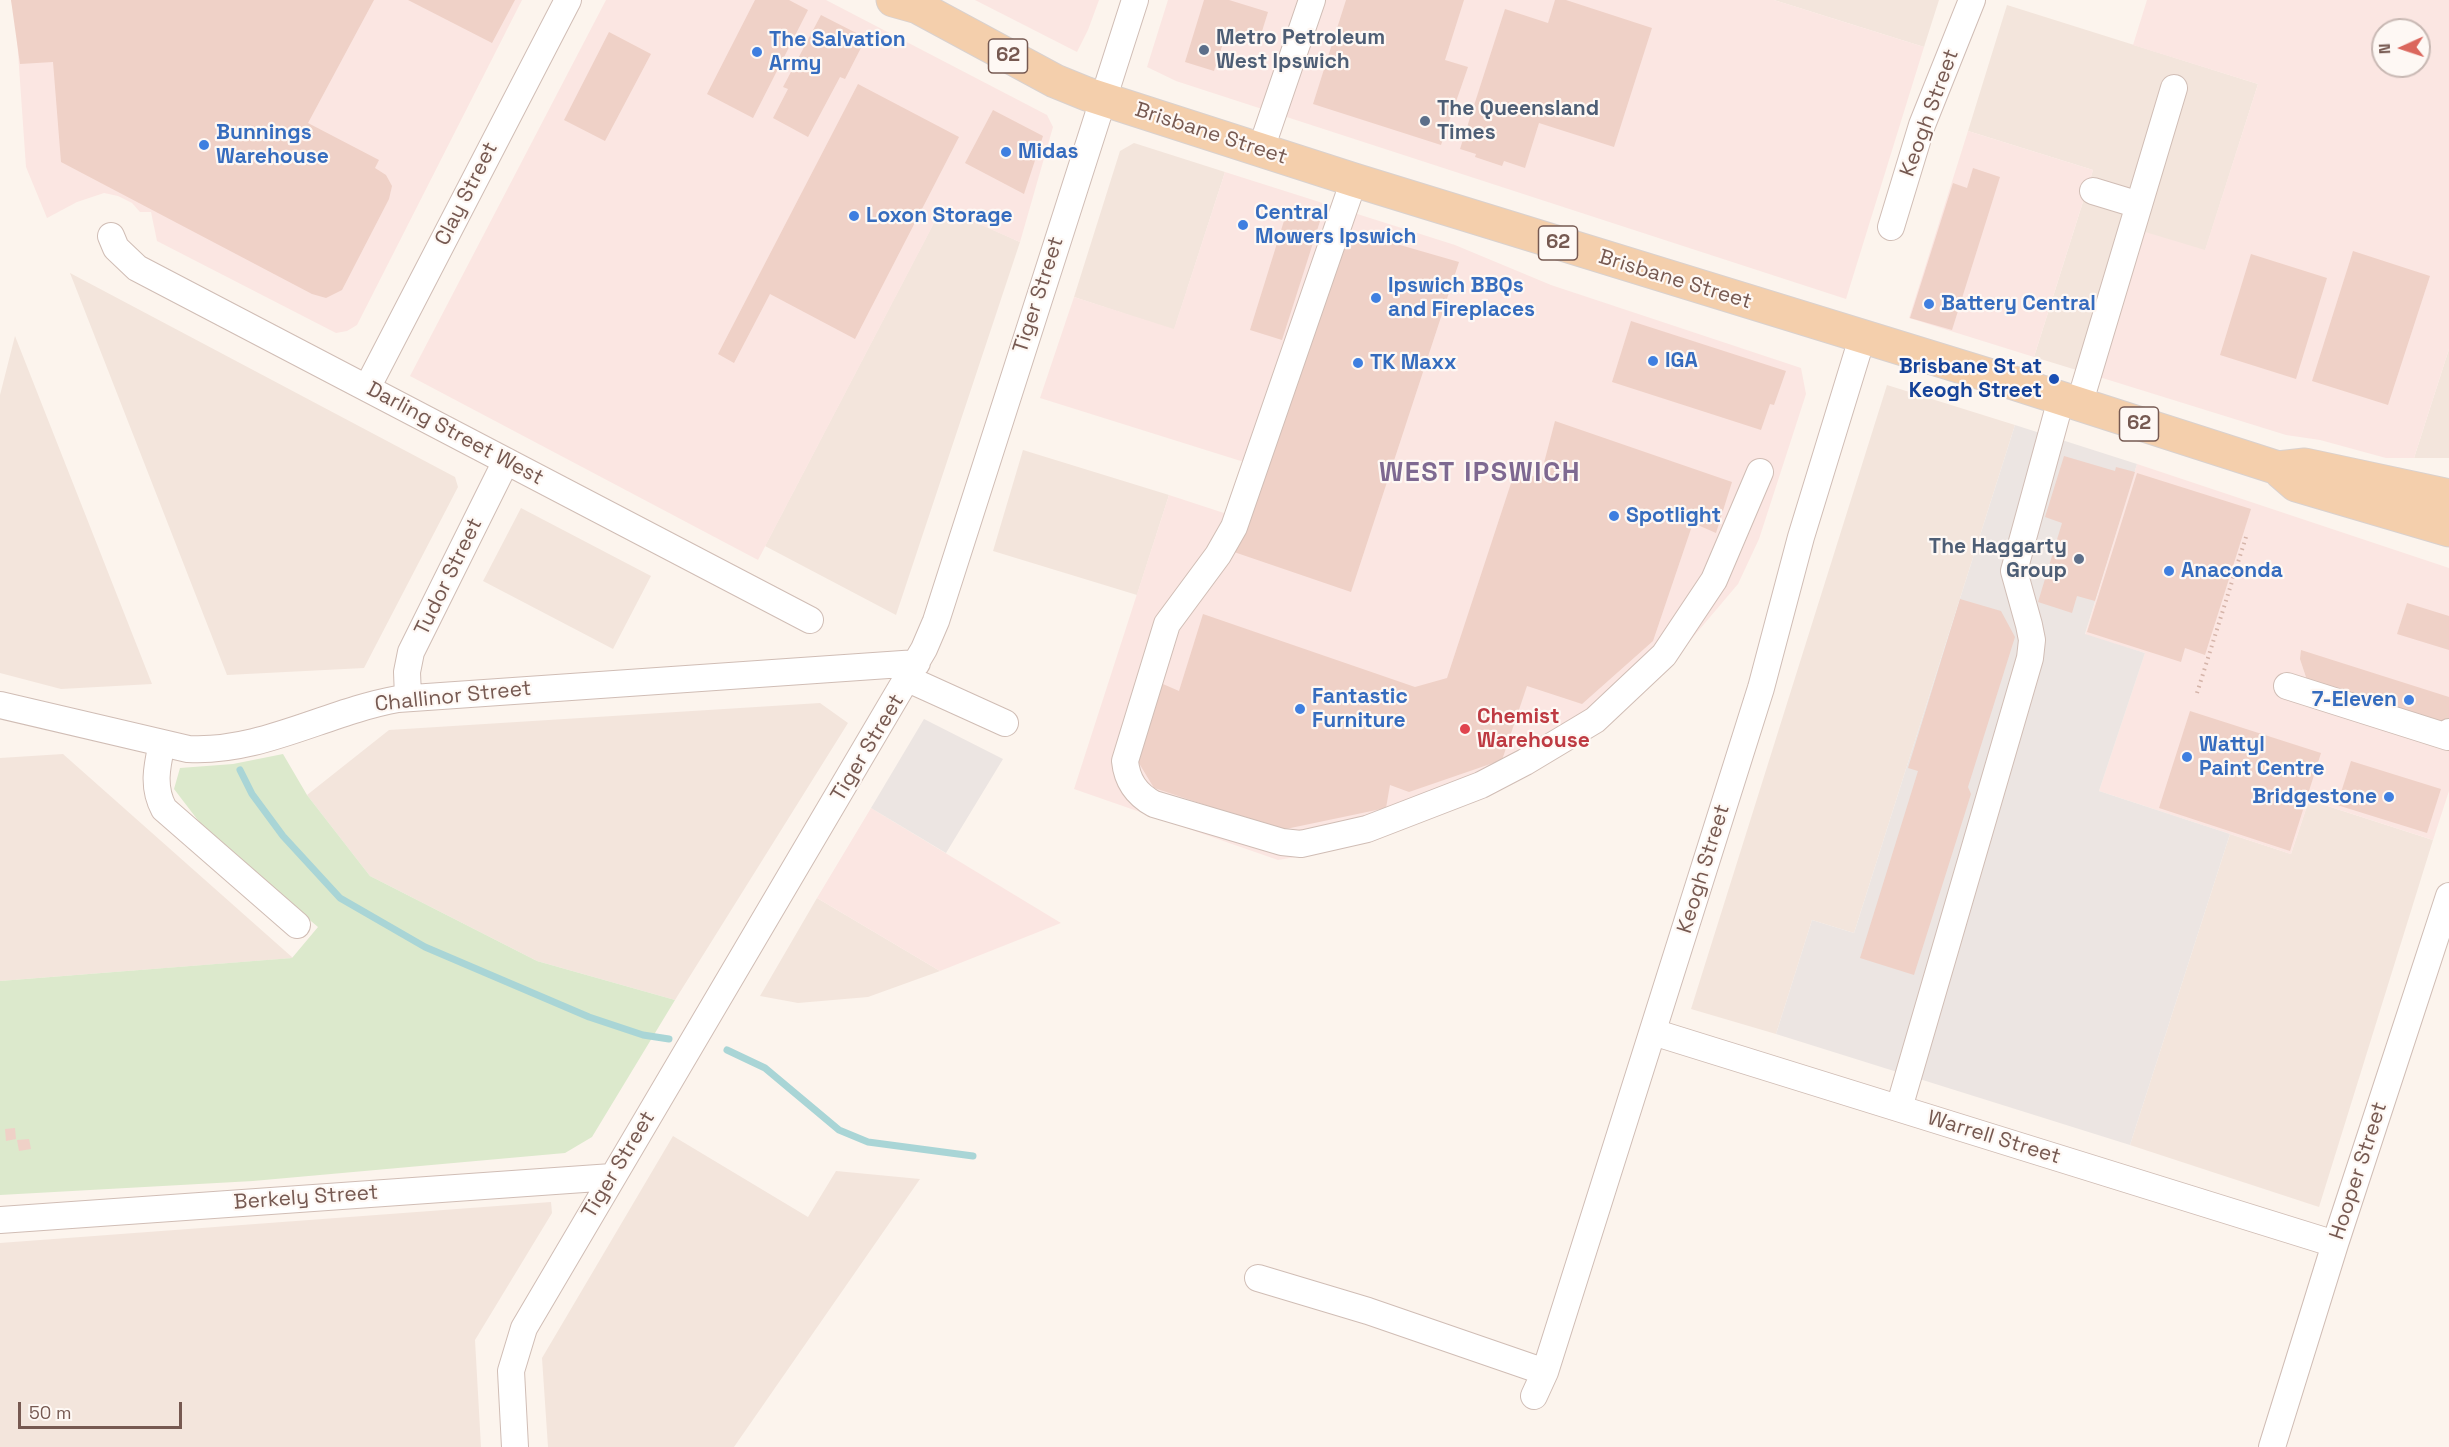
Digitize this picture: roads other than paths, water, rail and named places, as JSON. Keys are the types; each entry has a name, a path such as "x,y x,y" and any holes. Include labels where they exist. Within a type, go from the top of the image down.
{"main road":[{"name":"Brisbane Street","path":"908,2 1055,81 1354,180 2278,468 2305,465 2449,496"},
{"name":"62","path":"2278,468 2296,484 2449,530"},
{"path":"2382,482 2430,474 2449,476"}],"street":[{"name":"Tiger Street","path":"516,1447 511,1380 516,1345 528,1319 913,671 936,621 1101,98 1135,0"},
{"path":"1261,149 1312,0"},
{"name":"Keogh Street","path":"1891,227 1922,125 1971,0"},
{"name":"Clay Street","path":"367,388 564,4"},
{"path":"1899,1108 2030,658 2032,640 2013,572 2139,205 2174,88"},
{"path":"1354,180 1234,527 1209,580 1167,624 1125,761 1129,782 1144,799 1281,842 1301,844 1366,829 1481,785 1525,762 1595,720 1664,655 1714,580 1760,472"},
{"path":"2093,191 2139,205"},
{"name":"Darling Street West","path":"111,236 116,248 137,268 810,620"},
{"name":"Keogh Street","path":"1534,1396 1545,1372 1761,688 1804,528 1862,338"},
{"name":"Tudor Street","path":"408,698 407,672 411,652 506,461"},
{"path":"913,671 1005,723"},
{"name":"Challinor Street","path":"0,705 188,749 232,748 368,705 408,698 913,671"},
{"path":"2287,686 2448,737 2449,732"},
{"path":"162,743 156,778 159,798 164,808 297,925"},
{"name":"Hooper Street","path":"2272,1447 2335,1244 2449,896"},
{"name":"Warrell Street","path":"1653,1032 2335,1244"},
{"name":"Berkely Street","path":"0,1220 612,1176"},
{"path":"1258,1278 1368,1311 1545,1372"}],"waterway":[{"path":"240,770 252,794 283,836 340,898 425,947 589,1017 643,1035 669,1039"},
{"path":"727,1050 765,1068 839,1130 868,1142 973,1156"}],"place":[{"name":"Metro Petroleum West Ipswich","path":"1204,50"},
{"name":"The Salvation Army","path":"757,52"},
{"name":"The Queensland Times","path":"1425,121"},
{"name":"Bunnings Warehouse","path":"204,145"},
{"name":"Midas","path":"1006,152"},
{"name":"Loxon Storage","path":"854,216"},
{"name":"Central Mowers Ipswich","path":"1243,225"},
{"name":"Ipswich BBQs and Fireplaces","path":"1376,298"},
{"name":"Battery Central","path":"1929,304"},
{"name":"IGA","path":"1653,361"},
{"name":"TK Maxx","path":"1358,363"},
{"name":"Brisbane St at Keogh Street","path":"2054,379"},
{"name":"Spotlight","path":"1614,516"},
{"name":"The Haggarty Group","path":"2079,559"},
{"name":"Anaconda","path":"2169,571"},
{"name":"7-Eleven","path":"2409,700"},
{"name":"Fantastic Furniture","path":"1300,709"},
{"name":"Chemist Warehouse","path":"1465,729"},
{"name":"Wattyl Paint Centre","path":"2187,757"},
{"name":"Bridgestone","path":"2389,797"}],"district":[{"name":"WEST IPSWICH","path":"1480,474"}]}
